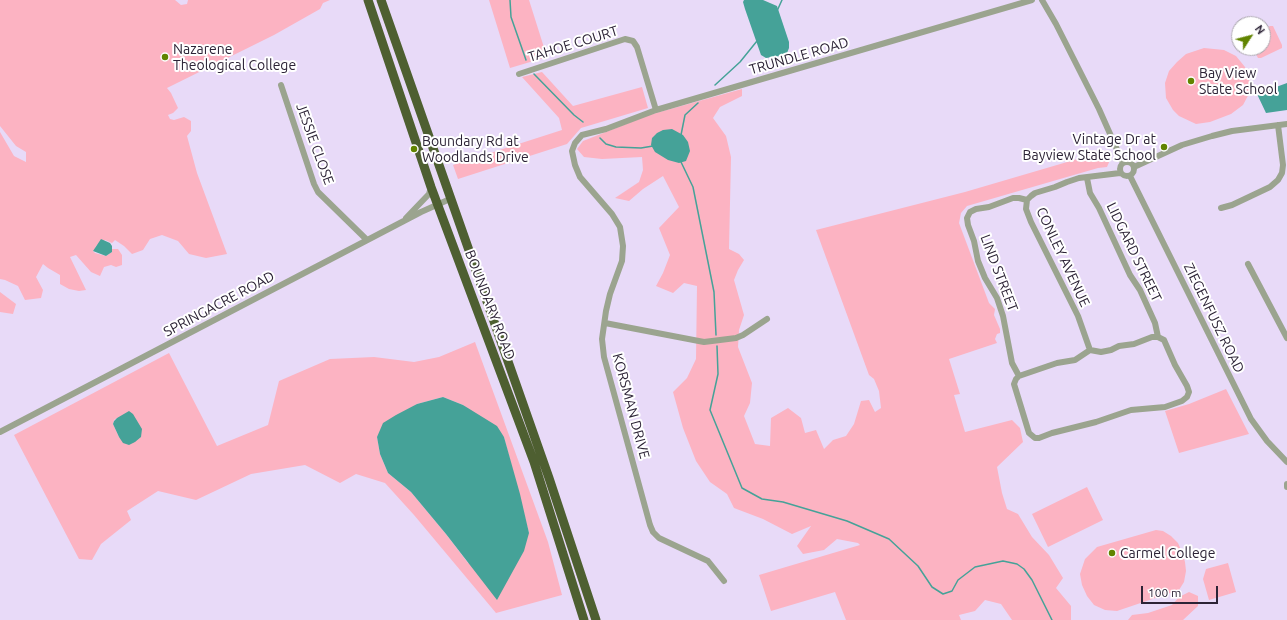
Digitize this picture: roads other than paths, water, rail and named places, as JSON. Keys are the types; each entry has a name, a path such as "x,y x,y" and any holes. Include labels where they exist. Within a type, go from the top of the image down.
{"highway":[{"name":"BOUNDARY ROAD","path":"368,0 431,187 534,462 584,620"},
{"name":"BOUNDARY ROAD","path":"382,0 450,199 549,478 596,620"}],"street":[{"name":"TRUNDLE ROAD","path":"575,142 582,135 606,129 656,110 1032,0"},
{"path":"1042,0 1056,24 1099,109 1123,163"},
{"name":"TAHOE COURT","path":"519,74 625,39 632,41 637,47 656,110"},
{"name":"JESSIE CLOSE","path":"281,85 318,192 367,240"},
{"path":"1134,167 1182,145 1212,136 1232,131 1287,124"},
{"path":"1221,208 1232,205 1270,187 1278,180 1282,173 1283,165 1278,125"},
{"name":"KORSMAN DRIVE","path":"575,142 572,151 575,165 580,177 612,214 620,227 623,246 622,261 610,294 602,339 604,357 650,525 653,532 659,538 708,561 724,581"},
{"path":"1129,162 1134,167 1134,173 1130,176 1125,176 1120,173 1120,168 1123,163 1129,162"},
{"name":"CONLEY AVENUE","path":"1090,350 1078,316 1031,222 1026,209 1027,200 1035,193 1079,178 1120,173"},
{"name":"ZIEGENFUSZ ROAD","path":"1130,176 1251,418 1266,441 1287,462"},
{"name":"LIDGARD STREET","path":"1087,178 1090,193 1099,208 1130,275 1140,290 1156,323 1158,337"},
{"path":"400,223 429,194 431,187"},
{"name":"LIND STREET","path":"1019,376 1012,363 1003,316 978,261 967,218 970,212 976,209 989,207 1013,198 1027,200"},
{"name":"SPRINGACRE ROAD","path":"0,432 421,212 450,199"},
{"path":"1248,264 1287,338"},
{"path":"605,323 704,342 736,338 744,335 767,319"},
{"path":"1280,324 1287,321"},
{"path":"1152,337 1158,337 1164,340 1167,344 1175,365 1187,386 1187,397 1165,407 1131,410 1096,422 1035,438 1027,429 1014,384 1016,379 1019,376 1057,363 1075,360 1090,350 1101,352 1111,350 1119,346 1134,344 1152,337"}],"waterway":[{"path":"510,0 511,17 526,60"},
{"path":"777,11 782,0"},
{"path":"715,85 740,62 757,41"},
{"path":"534,74 574,115 583,122"},
{"path":"681,135 685,115 698,103"},
{"path":"600,138 606,144 616,147 641,148 653,146"},
{"path":"681,162 693,187 714,292 716,335"},
{"path":"717,346 718,374 710,410 742,488 762,499 783,502 847,521 889,539 918,566 932,587 943,594 952,591 958,580 975,567 1003,561 1017,564 1024,569 1032,580 1052,620"}],"place":[{"name":"Nazarene Theological College","path":"165,57"},
{"name":"Bay View State School","path":"1191,81"},
{"name":"Vintage Dr at Bayview State School","path":"1164,147"},
{"name":"Boundary Rd at Woodlands Drive","path":"414,149"},
{"name":"Carmel College","path":"1112,553"}]}
